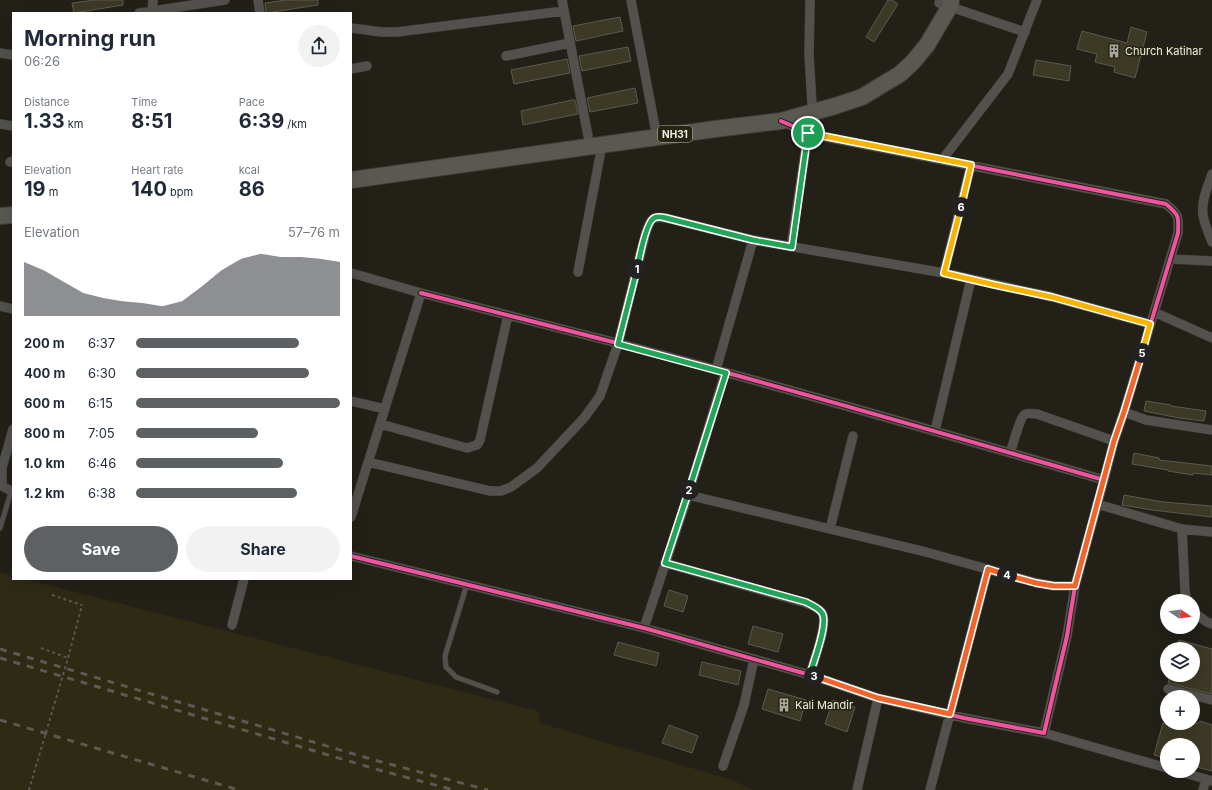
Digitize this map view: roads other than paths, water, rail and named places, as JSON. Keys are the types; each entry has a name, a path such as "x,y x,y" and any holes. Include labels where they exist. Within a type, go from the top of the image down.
{"highway":[{"name":"NH31","path":"352,170 588,136 792,110 831,98 872,81 894,65 910,50 945,2"},
{"name":"NH31","path":"352,180 781,121 835,106 862,97 900,74 913,62 927,45 945,2"},
{"path":"0,216 12,215"},
{"path":"0,227 12,225"}],"street":[{"path":"152,10 153,0"},
{"path":"143,12 225,0"},
{"path":"258,0 260,12"},
{"path":"562,0 588,136"},
{"path":"631,0 655,127"},
{"path":"810,0 809,55 812,104"},
{"path":"942,160 1008,74 1037,0"},
{"path":"945,2 1025,32"},
{"path":"352,28 382,32 397,32 564,11"},
{"path":"506,56 570,43"},
{"path":"0,53 12,55"},
{"path":"352,69 367,66"},
{"path":"781,121 808,133 1166,204 1176,213 1179,223 1179,259 1150,324 1114,441 1075,586 1067,636 1044,733"},
{"path":"0,124 12,126"},
{"path":"792,247 808,133"},
{"path":"578,272 602,145"},
{"path":"944,273 971,165"},
{"path":"1212,174 1203,203 1205,223 1212,242"},
{"path":"368,462 490,491 501,491 511,487 536,468 584,418 600,396 618,344 646,232 650,222 657,217 753,240 944,273 1052,297 1150,324"},
{"path":"716,370 753,240"},
{"path":"1179,259 1212,261"},
{"path":"352,273 421,293 716,370 936,431 1104,480"},
{"path":"936,431 971,279"},
{"path":"352,514 421,293"},
{"path":"0,306 12,309"},
{"path":"1156,313 1212,338"},
{"path":"380,424 467,448 477,446 480,440 508,315"},
{"path":"644,628 726,373"},
{"path":"352,400 385,408"},
{"path":"1124,412 1146,420 1212,430"},
{"path":"1010,453 1020,422 1023,416 1028,413 1036,414 1114,441"},
{"path":"12,433 2,468 1,486 12,492"},
{"path":"830,529 852,436"},
{"path":"688,495 926,552 1036,583 1054,586 1075,586"},
{"path":"1097,504 1182,529 1212,532"},
{"path":"1182,529 1186,594"},
{"path":"352,556 644,628 810,675 878,698 1044,733 1160,766"},
{"path":"665,563 806,602 816,608 822,613 825,623 810,675"},
{"path":"930,790 988,569"},
{"path":"232,625 244,580"},
{"path":"1200,617 1212,624"},
{"path":"722,766 744,705 754,659"},
{"path":"1168,689 1212,700"},
{"path":"857,790 878,698"},
{"path":"1203,790 1209,780"}],"lane":[{"path":"0,528 12,492"},
{"path":"467,584 445,656 446,667 456,677 497,692"}],"railway":[{"path":"0,649 374,760 488,790"},
{"path":"0,658 379,770 454,790"},
{"path":"0,720 239,790"}],"place":[{"name":"Church Katihar","path":"1114,51"},
{"name":"Kali Mandir","path":"784,705"}]}
